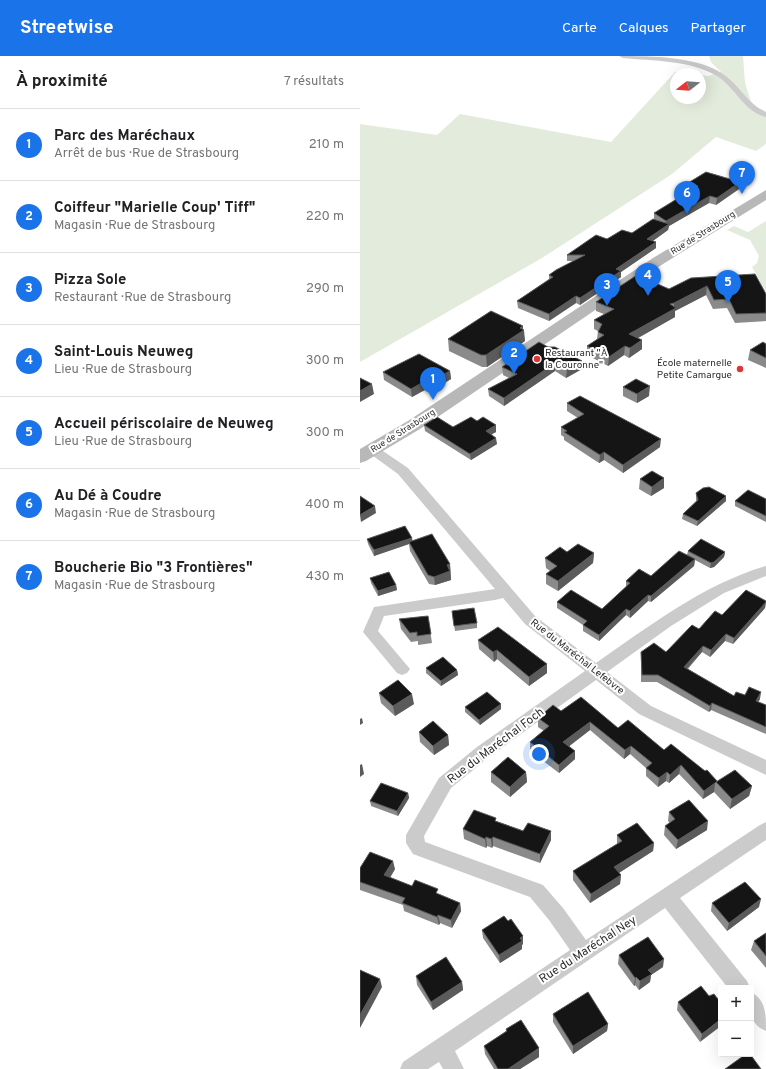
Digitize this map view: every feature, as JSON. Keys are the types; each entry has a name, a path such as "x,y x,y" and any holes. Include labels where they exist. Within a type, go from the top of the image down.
{"main road":[{"name":"Rue de Strasbourg","path":"366,454 506,364 658,261 766,194"}],"street":[{"path":"623,56 687,65 714,72 728,82 754,110 766,115"},
{"name":"Rue du Maréchal Lefebvre","path":"366,454 403,471 530,620 646,710 766,768"},
{"path":"595,671 666,622 719,589 766,571"},
{"path":"402,669 370,632 379,611 495,595 504,591"},
{"name":"Rue du Maréchal Foch","path":"583,952 556,914 536,891 419,848 415,843 415,835 445,783 483,752 595,671"},
{"name":"Rue du Maréchal Ney","path":"410,1069 766,830"},
{"path":"668,897 738,985"},
{"path":"754,1006 766,1021"},
{"path":"442,1047 454,1069"}],"green space":[{"path":"709,56 743,56 745,83 752,105 766,112 766,144 756,151 716,137 672,174 542,258 360,362 360,124 437,135 460,114 611,142 670,77 670,104 706,104 706,76 721,72 711,62"},
{"path":"766,221 766,292 752,267 757,263 759,256 750,240 727,230 734,226 748,232"}],"building":[{"path":"706,172 740,182 717,198 710,196 666,221 654,213 698,186 688,183"},
{"path":"653,219 669,224 647,239 656,242 616,269 621,271 580,298 576,296 549,314 517,301 553,277 549,275 556,270 585,255 567,255 596,235 607,239 622,230 632,233"},
{"path":"755,274 766,294 766,313 736,314 729,299 714,300 707,286 670,304 676,308 629,334 642,340 630,348 625,346 609,357 587,346 604,335 598,332 602,324 594,320 614,309 596,302 637,275 669,289 691,278"},
{"path":"491,311 523,326 520,328 524,330 486,355 481,355 448,339"},
{"path":"539,342 548,347 555,347 582,361 567,370 555,363 504,398 488,389 517,374 502,367"},
{"path":"763,342 766,344 766,358 750,350"},
{"path":"419,354 450,371 435,379 432,377 411,389 383,372"},
{"path":"360,378 372,384 360,391"},
{"path":"636,379 650,386 637,394 623,387"},
{"path":"580,396 661,439 623,465 604,452 600,455 564,432 567,431 561,427 584,414 567,403"},
{"path":"437,417 453,427 471,417 477,421 483,417 496,425 486,431 496,438 470,454 424,425"},
{"path":"652,471 664,478 652,487 640,479"},
{"path":"709,487 726,496 698,521 683,514 698,500 696,493 703,488"},
{"path":"748,490 766,499 766,516 735,501"},
{"path":"360,496 375,506 360,515"},
{"path":"405,526 412,538 374,550 367,539"},
{"path":"432,534 450,564 447,565 450,571 434,577 428,575 409,542"},
{"path":"701,539 725,552 711,563 688,551"},
{"path":"578,544 594,553 558,581 546,574 557,566 545,558 560,547 567,552"},
{"path":"679,551 695,559 651,596 648,595 630,611 626,609 599,635 583,625 587,621 557,602 571,590 602,609 630,583 626,581 639,569 651,576"},
{"path":"389,572 396,585 378,591 370,578"},
{"path":"746,590 766,602 734,638 726,634 711,650 703,646 684,667 734,696 736,692 745,695 749,687 761,692 756,701 766,705 766,727 712,703 710,706 658,675 642,675 641,652 654,643 666,652 692,625 699,629 715,611 722,615"},
{"path":"474,608 477,623 454,626 452,611"},
{"path":"428,616 431,634 417,636 417,632 410,633 399,619"},
{"path":"498,627 547,664 529,677 497,650 493,652 478,640"},
{"path":"443,657 457,670 441,681 426,668"},
{"path":"398,680 412,694 393,706 379,693"},
{"path":"487,692 501,704 479,720 465,707"},
{"path":"581,697 618,728 628,720 664,750 671,744 705,771 707,770 717,781 704,791 681,765 670,775 667,772 659,778 646,768 652,763 631,746 625,750 590,722 563,742 575,751 559,765 530,742 549,726 538,718 553,705 561,711"},
{"path":"433,721 448,735 433,746 419,732"},
{"path":"508,757 526,772 510,787 491,772"},
{"path":"735,770 752,786 732,799 716,782"},
{"path":"381,783 408,793 397,811 370,801"},
{"path":"689,800 708,821 678,840 665,826 675,819 669,812"},
{"path":"474,810 496,818 495,821 523,831 528,823 551,831 540,854 493,837 491,839 486,837 485,839 463,829"},
{"path":"637,823 654,843 614,867 621,875 591,894 573,871 622,841 617,835"},
{"path":"370,852 393,861 384,875 412,886 415,880 438,889 436,893 460,903 451,920 438,915 437,917 402,903 405,898 360,882 360,868"},
{"path":"745,882 761,899 729,923 712,903"},
{"path":"504,916 508,921 511,919 523,936 520,938 522,941 499,955 482,930"},
{"path":"766,933 766,956 754,941"},
{"path":"648,937 664,959 648,970 652,974 640,981 636,977 635,978 619,955"},
{"path":"446,957 462,982 431,1002 416,976"},
{"path":"360,970 380,979 360,1015"},
{"path":"701,986 709,996 714,994 718,999 718,1021 702,1034 678,1002"},
{"path":"588,992 608,1024 573,1046 553,1014"},
{"path":"521,1020 539,1048 508,1069 498,1069 484,1046 507,1031 506,1029"},
{"path":"742,1057 752,1057 761,1069 725,1069"}],"place":[{"name":"Boucherie Bio \"3 Frontières\"","path":"742,194"},
{"name":"Au Dé à Coudre","path":"687,214"},
{"name":"Saint-Louis Neuweg","path":"648,296"},
{"name":"Accueil périscolaire de Neuweg","path":"728,303"},
{"name":"Pizza Sole","path":"607,306"},
{"name":"Restaurant \"À la Couronne\"","path":"537,359"},
{"name":"École maternelle Petite Camargue","path":"740,369"},
{"name":"Coiffeur \"Marielle Coup' Tiff\"","path":"514,374"},
{"name":"Parc des Maréchaux","path":"433,400"}]}
